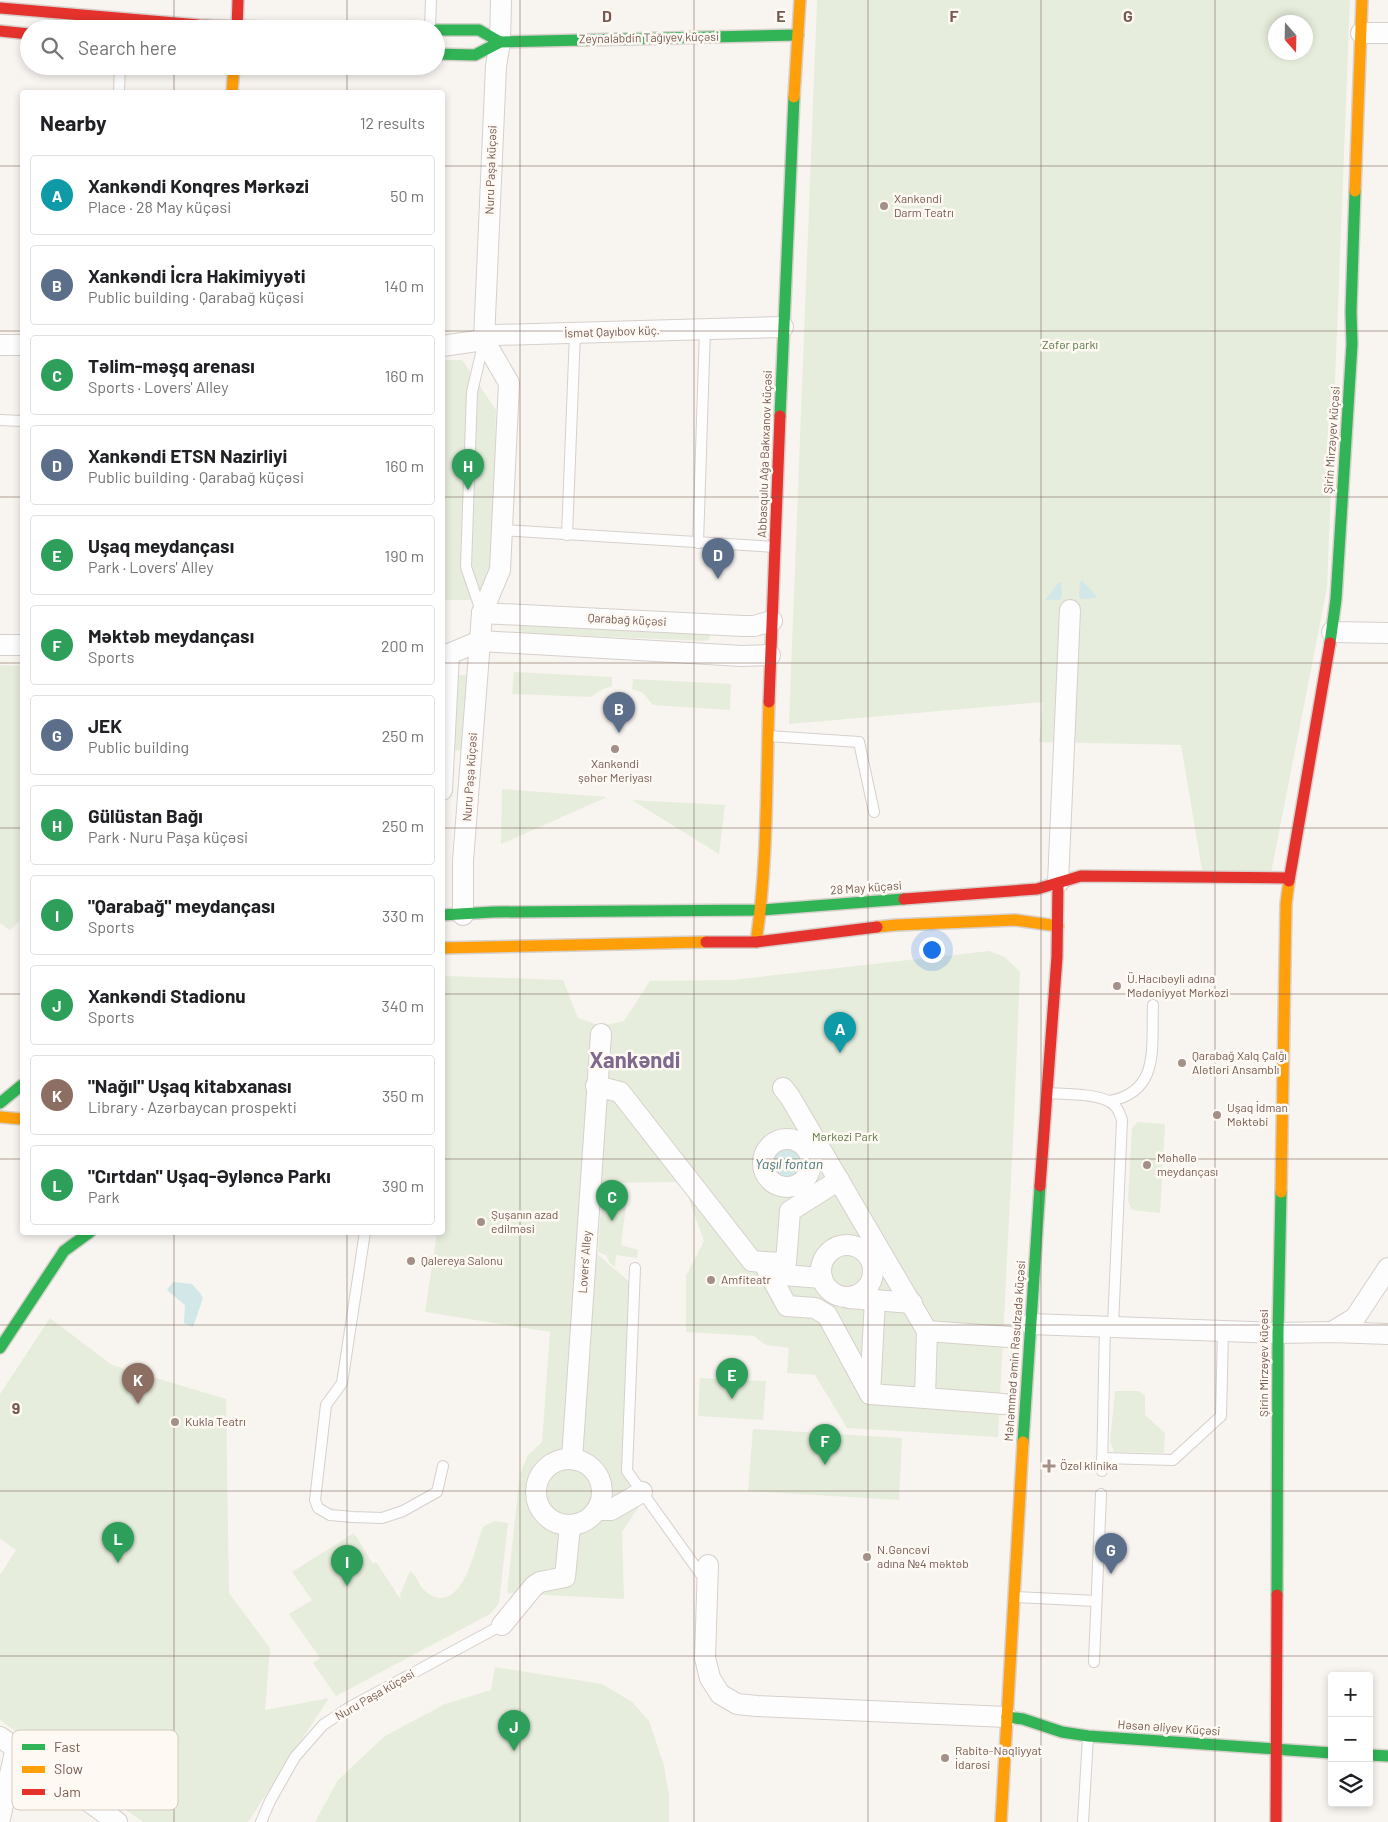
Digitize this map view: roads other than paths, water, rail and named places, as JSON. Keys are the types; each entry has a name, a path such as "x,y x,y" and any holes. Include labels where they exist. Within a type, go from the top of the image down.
{"street":[{"path":"237,20 238,0"},
{"name":"Nuru Paşa küçəsi","path":"463,914 463,861 482,614 500,570 502,530 508,383 484,340 496,66 500,42 501,0"},
{"name":"Abbasqulu Ağa Bakıxanov küçəsi","path":"756,942 763,875 770,655 795,64 800,0"},
{"name":"Şirin Mirzəyev küçəsi","path":"1276,1822 1278,1333 1286,904 1336,599 1352,344 1351,302 1362,0"},
{"path":"0,26 1,5 150,20"},
{"path":"445,30 479,30 500,42"},
{"path":"0,31 20,33"},
{"path":"1361,33 1388,33"},
{"name":"Zeynalabdin Tağıyev küçəsi","path":"445,54 475,55 500,42 798,35"},
{"path":"232,90 233,75"},
{"name":"İsmət Qayıbov küç.","path":"445,346 484,340 496,335 784,328"},
{"path":"0,345 20,345"},
{"path":"1058,882 1070,610"},
{"name":"Qarabağ küçəsi","path":"482,614 743,626 754,626 772,621"},
{"path":"1332,632 1388,633"},
{"path":"445,688 446,654 480,640 742,656 770,655"},
{"path":"0,644 20,645"},
{"name":"28 May küçəsi","path":"445,915 493,912 760,910 1037,889 1081,876 1289,878"},
{"name":"Məhəmməd Əmin Rəsulzadə küçəsi","path":"1001,1822 1030,1324 1058,926 1058,882"},
{"path":"445,948 756,942 906,925 1015,920 1058,926"},
{"name":"Lovers' Alley","path":"572,1459 601,1034"},
{"path":"596,1086 620,1092 752,1260 773,1266 822,1272"},
{"path":"0,1103 20,1087"},
{"path":"788,1138 787,1093 827,1170 854,1205 928,1331 925,1398"},
{"path":"0,1117 20,1119"},
{"path":"788,1138 801,1142 806,1147 812,1160 827,1170 791,1187 777,1185 766,1175 763,1161 768,1148 780,1140 788,1138"},
{"path":"827,1170 790,1211 773,1266 780,1293 786,1306 815,1308 827,1315 870,1394"},
{"path":"840,1246 852,1222 854,1205"},
{"path":"64,1251 66,1235"},
{"path":"0,1348 64,1251 86,1235"},
{"path":"840,1246 856,1246 863,1250 873,1263 874,1272 868,1287 862,1293 844,1298 828,1289 822,1272 826,1256 832,1249 840,1246"},
{"path":"1332,1332 1354,1318 1388,1268"},
{"path":"780,1293 912,1303"},
{"path":"870,1394 875,1300"},
{"path":"1030,1324 1278,1333 1388,1334"},
{"path":"928,1331 1009,1337"},
{"path":"870,1394 1004,1404"},
{"path":"572,1459 583,1462 592,1468 599,1477 602,1499 598,1510 590,1518 570,1526 549,1519 538,1501 536,1491 538,1480 544,1471 554,1463 572,1459"},
{"path":"598,1510 611,1510 642,1492"},
{"path":"502,1625 534,1586 540,1582 565,1577 570,1526"},
{"path":"708,1575 705,1658 710,1678 720,1694 737,1704 1007,1716"},
{"name":"Həsən Əliyev Küçəsi","path":"1007,1716 1023,1719 1062,1732 1088,1736 1328,1753"},
{"path":"0,1818 8,1742"},
{"path":"1373,1755 1388,1756"},
{"path":"101,1810 117,1822"}],"lane":[{"path":"430,20 431,0"},
{"path":"119,90 120,75"},
{"path":"698,543 706,329"},
{"path":"567,534 575,333"},
{"name":"Nuru Paşa küçəsi","path":"482,614 466,567 472,392 484,340"},
{"path":"0,420 20,421"},
{"path":"502,530 776,547"},
{"path":"767,736 859,742 874,812"},
{"path":"1110,1101 1122,1099 1134,1093 1145,1081 1150,1066 1153,1005"},
{"path":"1047,1093 1101,1098 1110,1101 1117,1106 1122,1120 1102,1471"},
{"path":"365,1235 342,1383 326,1405 315,1500 318,1508 330,1515 382,1518 404,1511 437,1492 443,1466"},
{"path":"635,1268 628,1471 642,1492 708,1575"},
{"path":"1102,1458 1173,1460 1222,1416 1223,1331"},
{"path":"1094,1662 1102,1494"},
{"path":"1014,1597 1096,1601"},
{"name":"Nuru Paşa küçəsi","path":"261,1822 270,1801 295,1757 323,1725 350,1707 502,1625"},
{"path":"1083,1822 1088,1736"}],"water":[{"path":"1082,580 1096,598 1081,599 1079,597 1080,582"},
{"path":"1059,582 1061,583 1062,596 1060,600 1045,600"},
{"name":"Yaşıl fontan","path":"788,1149 799,1153 803,1164 799,1175 788,1179 777,1175 773,1164 777,1153"},
{"path":"173,1282 192,1284 203,1298 193,1327 184,1323 185,1305 167,1290"}],"place":[{"name":"Xankəndi Darm Teatrı","path":"884,206"},
{"name":"Gülüstan Bağı","path":"468,490"},
{"name":"Xankəndi ETSN Nazirliyi","path":"718,579"},
{"name":"Xankəndi İcra Hakimiyyəti","path":"619,733"},
{"name":"Xankəndi şəhər Meriyası","path":"615,749"},
{"name":"Ü.Hacıbəyli adına Mədəniyyət Mərkəzi","path":"1117,986"},
{"name":"Xankəndi Konqres Mərkəzi","path":"840,1053"},
{"name":"Qarabağ Xalq Çalğı Alətləri Ansamblı","path":"1182,1063"},
{"name":"Uşaq İdman Məktəbi","path":"1217,1115"},
{"name":"Məhəllə meydançası","path":"1147,1165"},
{"name":"Təlim-məşq arenası","path":"612,1221"},
{"name":"Şuşanın azad edilməsi","path":"481,1222"},
{"name":"Qalereya Salonu","path":"411,1261"},
{"name":"Amfiteatr","path":"711,1280"},
{"name":"Uşaq meydançası","path":"732,1399"},
{"name":"\"Nağıl\" Uşaq kitabxanası","path":"138,1404"},
{"name":"Kukla Teatrı","path":"175,1422"},
{"name":"Məktəb meydançası","path":"825,1465"},
{"name":"Özəl klinika","path":"1049,1466"},
{"name":"N.Gəncəvi adına №4 məktəb","path":"867,1557"},
{"name":"\"Cırtdan\" Uşaq-Əyləncə Parkı","path":"118,1563"},
{"name":"JEK","path":"1111,1574"},
{"name":"\"Qarabağ\" meydançası","path":"347,1586"},
{"name":"Xankəndi Stadionu","path":"514,1751"},
{"name":"Rabitə-Nəqliyyat İdarəsi","path":"945,1758"}],"district":[{"name":"Xankəndi","path":"635,1060"}],"park label":[{"name":"Zəfər parkı","path":"1070,345"},
{"name":"Mərkəzi Park","path":"845,1137"}]}
